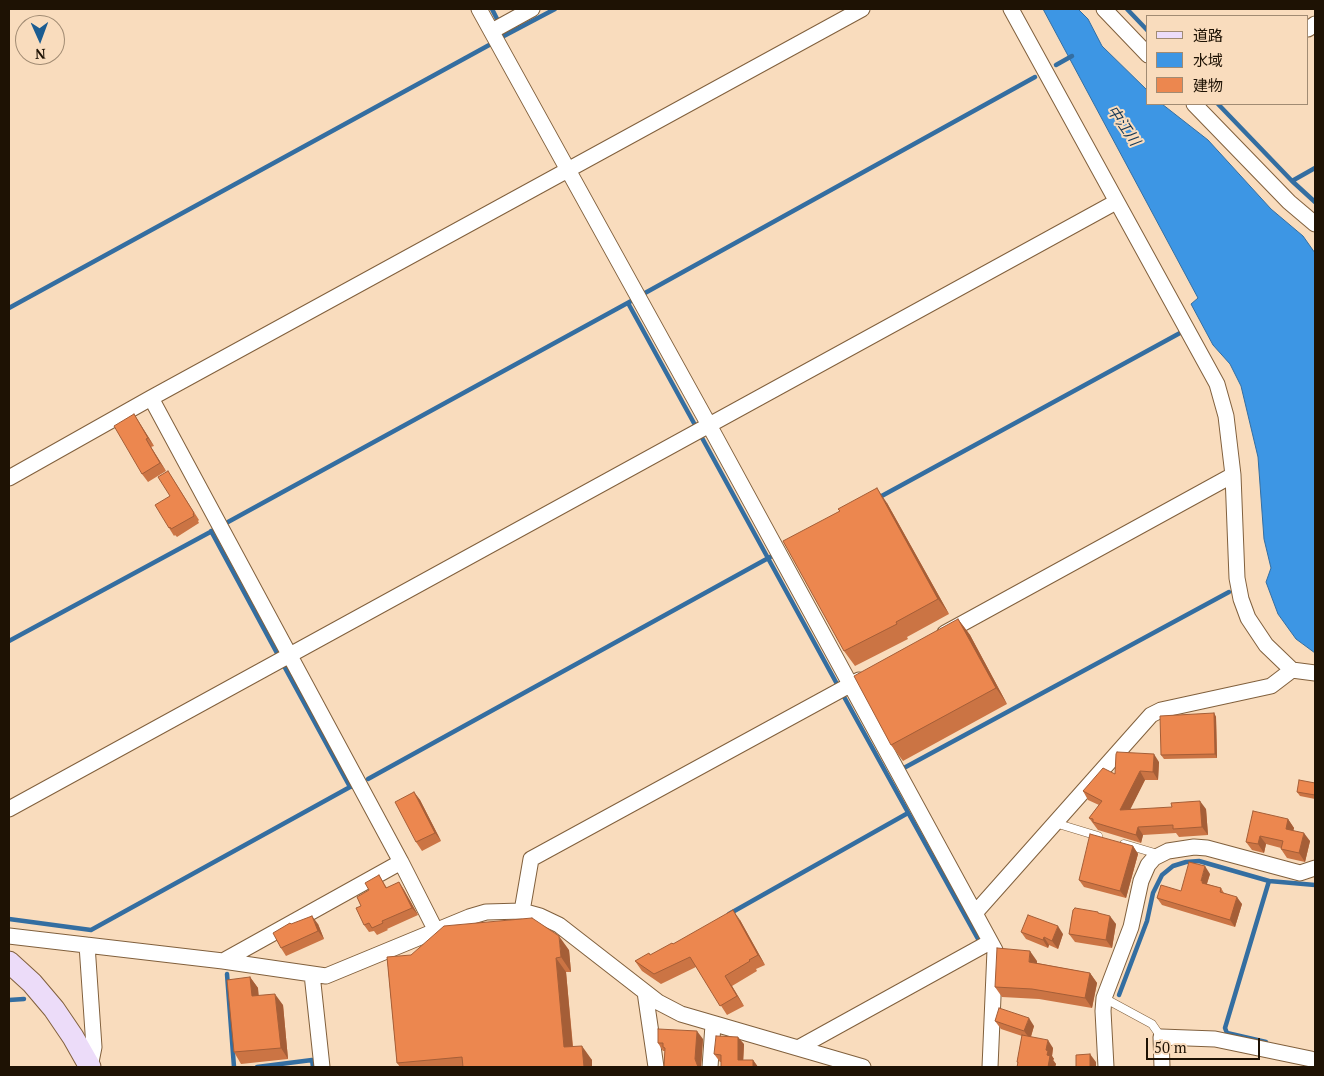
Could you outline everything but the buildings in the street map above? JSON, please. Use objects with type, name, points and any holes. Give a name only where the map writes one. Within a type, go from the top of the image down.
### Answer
[{"type":"main road","points":[[9,962],[32,983],[54,1009],[73,1036],[90,1067]]},
{"type":"street","points":[[479,9],[709,425],[995,950],[990,1067]]},
{"type":"street","points":[[492,31],[532,9]]},
{"type":"street","points":[[9,478],[567,169],[862,9]]},
{"type":"street","points":[[1011,9],[1217,384],[1226,416],[1233,475],[1237,578],[1241,599],[1248,618],[1266,645],[1292,670],[1315,674]]},
{"type":"street","points":[[1104,9],[1146,53]]},
{"type":"street","points":[[1195,105],[1289,202],[1315,224]]},
{"type":"street","points":[[9,809],[1116,202]]},
{"type":"street","points":[[151,398],[401,862],[436,931]]},
{"type":"street","points":[[928,642],[1233,475]]},
{"type":"street","points":[[975,913],[1151,715],[1161,710],[1271,686],[1292,670]]},
{"type":"street","points":[[522,911],[531,859],[867,675]]},
{"type":"street","points":[[1106,1067],[1104,998],[1131,927],[1141,881],[1148,865],[1159,855],[1168,851],[1207,848],[1300,873],[1315,868]]},
{"type":"street","points":[[223,961],[401,862]]},
{"type":"street","points":[[9,936],[223,961],[326,976],[486,912],[502,910],[522,911],[540,916],[559,925],[644,992],[675,1011],[713,1024],[863,1067]]},
{"type":"street","points":[[798,1048],[990,942]]},
{"type":"street","points":[[87,945],[94,1047],[90,1067]]},
{"type":"street","points":[[312,974],[322,1067]]},
{"type":"street","points":[[644,992],[656,1067]]},
{"type":"street","points":[[710,1067],[713,1024]]},
{"type":"street","points":[[1162,1067],[1161,1037],[1215,1039],[1312,1058]]},
{"type":"lane","points":[[1055,823],[1102,837]]},
{"type":"lane","points":[[1112,840],[1159,855]]},
{"type":"lane","points":[[1104,998],[1152,1024],[1161,1037]]},
{"type":"water","name":"中江川","points":[[1043,9],[1078,9],[1088,19],[1102,46],[1146,89],[1146,105],[1163,105],[1208,140],[1271,209],[1303,236],[1315,253],[1315,653],[1296,639],[1278,614],[1266,582],[1271,568],[1264,539],[1258,457],[1241,386],[1230,364],[1213,345],[1191,304],[1198,298]]},
{"type":"waterway","points":[[492,9],[497,19]]},
{"type":"waterway","points":[[502,37],[555,9]]},
{"type":"waterway","points":[[1127,9],[1146,29]]},
{"type":"waterway","points":[[9,308],[491,44]]},
{"type":"waterway","points":[[1056,65],[1072,56]]},
{"type":"waterway","points":[[645,293],[1035,77]]},
{"type":"waterway","points":[[1219,105],[1292,181],[1315,202]]},
{"type":"waterway","points":[[1292,181],[1315,168]]},
{"type":"waterway","points":[[228,522],[633,300]]},
{"type":"waterway","points":[[628,303],[695,425]]},
{"type":"waterway","points":[[878,498],[1180,333]]},
{"type":"waterway","points":[[701,436],[837,684]]},
{"type":"waterway","points":[[9,641],[214,530]]},
{"type":"waterway","points":[[211,531],[278,655]]},
{"type":"waterway","points":[[368,779],[772,556]]},
{"type":"waterway","points":[[902,769],[1229,592]]},
{"type":"waterway","points":[[284,666],[350,787]]},
{"type":"waterway","points":[[843,695],[978,939]]},
{"type":"waterway","points":[[9,919],[91,930],[354,786]]},
{"type":"waterway","points":[[729,914],[908,813]]},
{"type":"waterway","points":[[1119,995],[1147,921],[1153,893],[1162,875],[1173,866],[1199,861],[1269,881],[1315,885]]},
{"type":"waterway","points":[[1266,1042],[1227,1033],[1225,1028],[1269,881]]},
{"type":"waterway","points":[[227,974],[234,1067]]},
{"type":"waterway","points":[[9,1000],[24,999]]},
{"type":"waterway","points":[[257,1067],[312,1060],[313,1067]]}]
